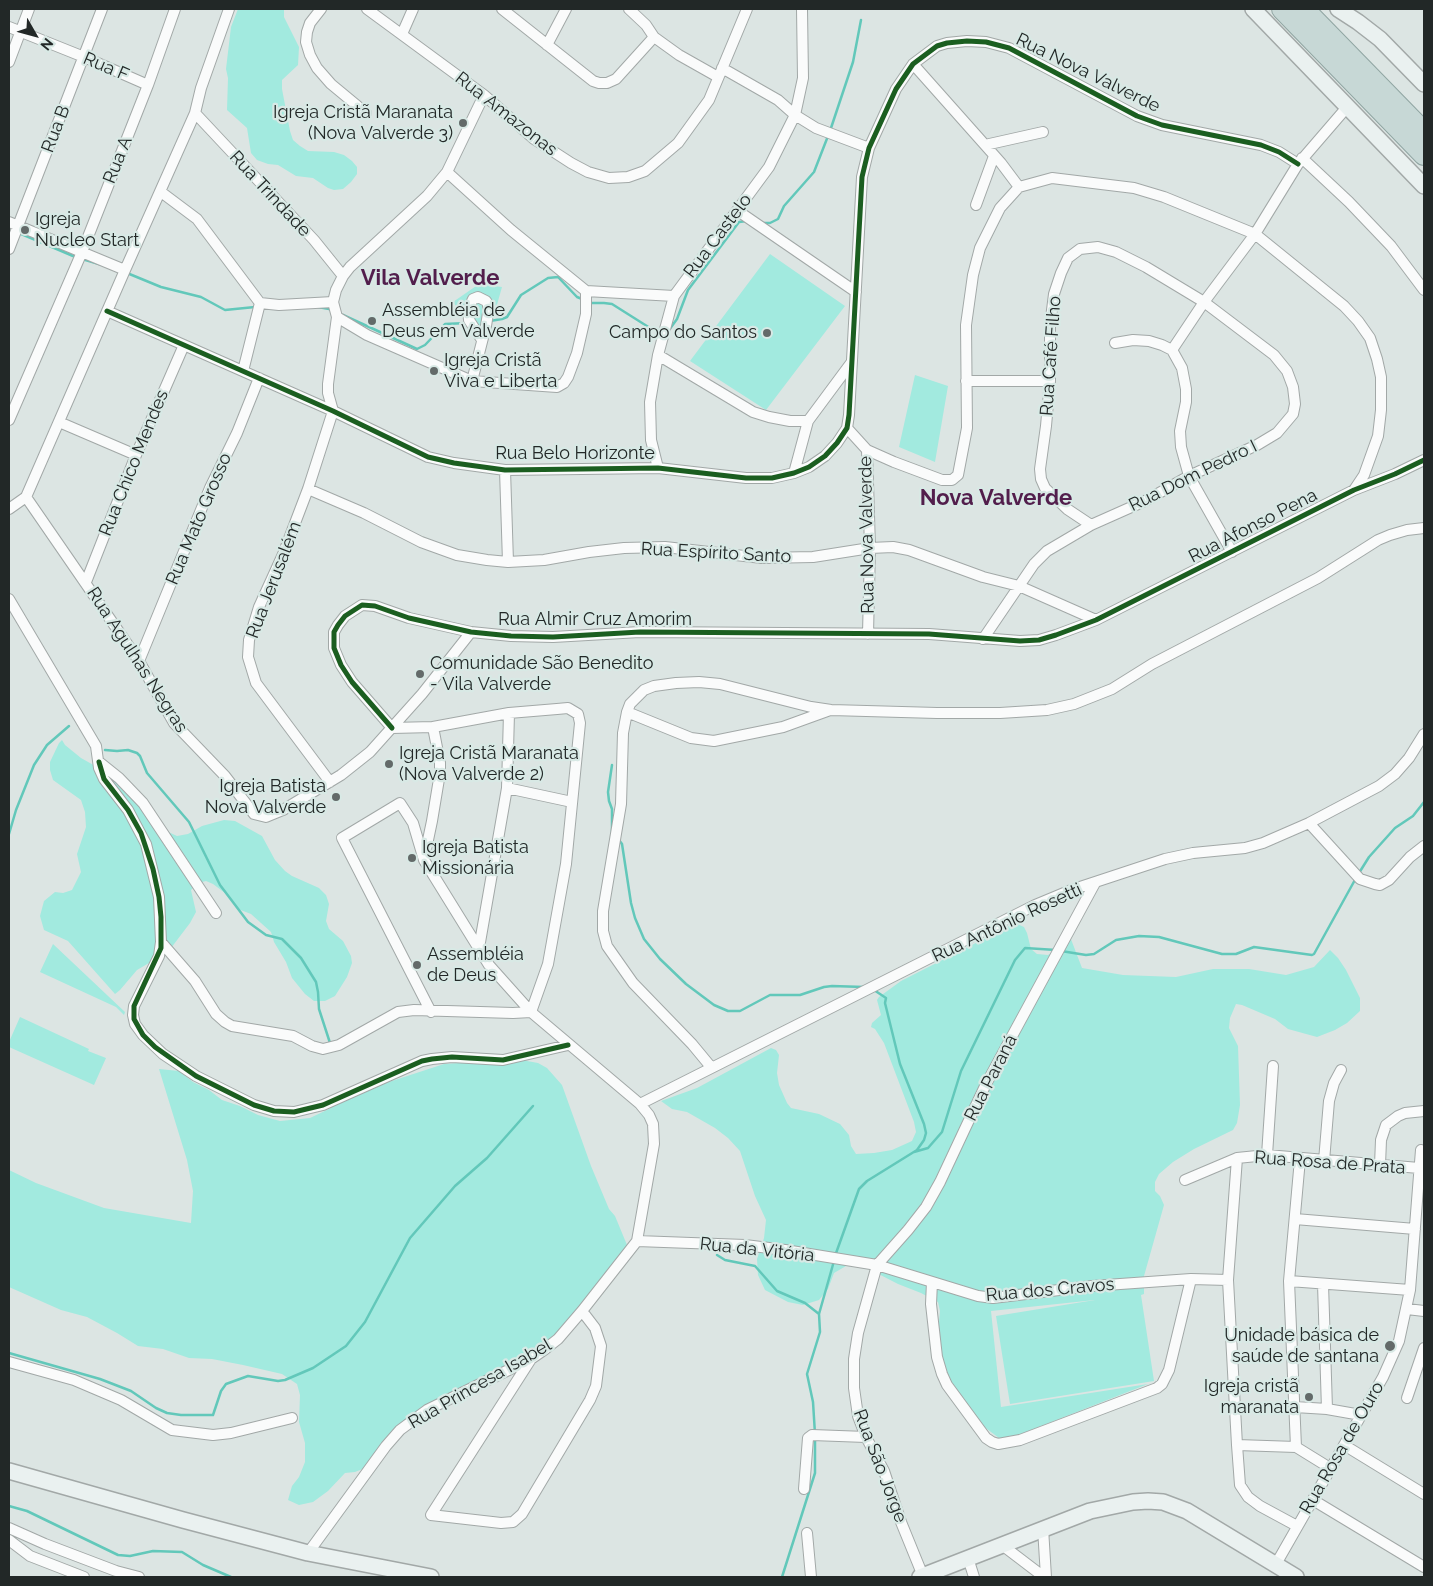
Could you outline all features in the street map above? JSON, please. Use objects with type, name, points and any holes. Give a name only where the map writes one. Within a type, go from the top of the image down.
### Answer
[{"type":"highway","points":[[1282,9],[1424,155]]},
{"type":"highway","points":[[1304,9],[1424,132]]},
{"type":"main road","points":[[1253,9],[1424,186]]},
{"type":"main road","points":[[1338,9],[1380,39],[1424,84]]},
{"type":"main road","points":[[9,1471],[308,1553],[431,1577]]},
{"type":"main road","points":[[922,1576],[1090,1511],[1133,1502],[1163,1502],[1187,1511],[1296,1577]]},
{"type":"street","points":[[9,62],[29,9]]},
{"type":"street","name":"Rua B","points":[[9,249],[14,224],[84,57],[102,9]]},
{"type":"street","name":"Rua A","points":[[9,420],[82,252],[148,85],[174,9]]},
{"type":"street","points":[[9,509],[29,500],[59,422],[195,113],[201,88],[229,9]]},
{"type":"street","points":[[322,9],[310,23],[307,32],[306,42],[310,55],[317,68],[331,84],[366,113]]},
{"type":"street","name":"Rua Amazonas","points":[[368,9],[484,95],[534,139],[571,164],[588,172],[609,178],[628,177],[645,171],[678,143],[709,100],[747,9]]},
{"type":"street","points":[[402,34],[413,9]]},
{"type":"street","points":[[502,9],[593,81],[599,83],[607,83],[616,79],[654,37]]},
{"type":"street","points":[[547,45],[566,9]]},
{"type":"street","points":[[630,9],[646,24],[654,37],[679,55],[778,100],[795,115],[816,128],[869,148]]},
{"type":"street","name":"Rua Castelo","points":[[658,468],[651,440],[650,402],[658,355],[674,296],[769,167],[795,115],[804,78],[802,9]]},
{"type":"street","name":"Rua F","points":[[9,27],[148,85]]},
{"type":"street","name":"Rua Nova Valverde","points":[[868,634],[870,548],[868,450],[847,428],[862,178],[869,148],[896,89],[913,64],[937,46],[947,43],[967,41],[998,45],[1020,53],[1137,116],[1162,124],[1260,145],[1300,161]]},
{"type":"street","points":[[913,64],[985,145],[1019,187]]},
{"type":"street","points":[[161,192],[197,219],[260,303],[280,305],[333,302],[342,276],[427,196],[447,172],[484,95]]},
{"type":"street","points":[[1172,350],[1204,302],[1254,234],[1300,161],[1348,106]]},
{"type":"street","name":"Rua Trindade","points":[[195,113],[298,222],[342,276]]},
{"type":"street","points":[[985,145],[1043,132]]},
{"type":"street","points":[[976,205],[994,156]]},
{"type":"street","points":[[1300,161],[1349,202],[1390,246],[1424,290]]},
{"type":"street","points":[[447,172],[511,230],[586,291],[674,296]]},
{"type":"street","points":[[868,450],[942,480],[955,479],[958,475],[961,468],[967,428],[966,325],[973,274],[980,248],[1000,208],[1019,187],[1052,178],[1134,188],[1173,200],[1254,234],[1344,306],[1370,338],[1381,377],[1381,410],[1378,436],[1364,475],[1354,490]]},
{"type":"street","points":[[738,211],[856,292]]},
{"type":"street","points":[[14,224],[125,270]]},
{"type":"street","name":"Rua Café Filho","points":[[1091,525],[1067,509],[1045,488],[1041,479],[1040,459],[1046,426],[1050,381],[1050,326],[1054,294],[1068,258],[1080,249],[1098,248],[1116,252],[1146,267],[1204,302]]},
{"type":"street","points":[[337,317],[375,339],[472,381],[557,387],[564,383],[568,377],[577,353],[586,314],[586,291]]},
{"type":"street","name":"Rua Jerusalém","points":[[330,782],[256,683],[248,657],[249,640],[259,607],[284,552],[308,489],[333,411],[328,393],[328,384],[337,317],[333,302]]},
{"type":"street","name":"Rua Dom Pedro I","points":[[983,639],[1034,564],[1047,551],[1091,525],[1144,501],[1189,476],[1257,445],[1278,433],[1293,414],[1295,404],[1294,387],[1287,371],[1274,355],[1204,302]]},
{"type":"street","points":[[243,372],[260,303]]},
{"type":"street","name":"Rua Belo Horizonte","points":[[107,311],[333,411],[428,457],[454,463],[505,470],[658,468],[746,478],[772,478],[794,473],[825,456],[847,428]]},
{"type":"street","points":[[472,381],[482,340]]},
{"type":"street","points":[[1115,343],[1133,340],[1149,341],[1172,350],[1185,376],[1186,402],[1180,431],[1181,447],[1189,476],[1232,552]]},
{"type":"street","name":"Rua Chico Mendes","points":[[86,582],[136,455],[184,345]]},
{"type":"street","points":[[658,355],[753,412],[769,417],[808,422]]},
{"type":"street","points":[[794,473],[808,422],[851,363]]},
{"type":"street","name":"Rua Mato Grosso","points":[[139,661],[210,488],[237,433],[259,378]]},
{"type":"street","points":[[966,381],[1050,381]]},
{"type":"street","points":[[59,422],[136,455]]},
{"type":"street","name":"Rua Afonso Pena","points":[[983,639],[1039,640],[1056,636],[1096,620],[1354,490],[1424,460]]},
{"type":"street","points":[[505,470],[508,562]]},
{"type":"street","name":"Rua Espírito Santo","points":[[308,489],[364,513],[421,542],[457,555],[487,560],[508,562],[544,560],[624,548],[665,547],[762,558],[813,557],[870,548],[893,547],[909,550],[983,577],[1018,586],[1096,620]]},
{"type":"street","name":"Rua Agulhas Negras","points":[[29,500],[139,661],[174,723],[225,776],[254,814],[266,817],[275,814],[330,782]]},
{"type":"street","points":[[711,1067],[692,1044],[632,983],[607,946],[603,931],[604,911],[621,804],[623,732],[627,712],[644,690],[676,682],[699,682],[720,684],[811,707],[831,710],[1000,713],[1047,710],[1074,704],[1112,689],[1152,664],[1318,578],[1378,540],[1407,530],[1424,528]]},
{"type":"street","points":[[9,599],[93,740],[104,779],[132,815],[146,844],[159,898],[162,942],[158,956],[134,1006],[133,1015],[135,1024],[155,1047],[196,1076],[249,1103],[264,1109],[284,1112],[314,1108],[422,1061],[452,1057],[503,1060],[568,1045]]},
{"type":"street","name":"Rua Almir Cruz Amorim","points":[[392,728],[352,682],[334,648],[334,632],[345,616],[362,605],[375,606],[418,620],[471,632],[511,636],[552,637],[640,632],[929,634],[983,639]]},
{"type":"street","points":[[330,782],[370,752],[438,674],[471,632]]},
{"type":"street","points":[[392,728],[433,727],[509,713],[568,708],[578,714],[580,724],[566,864],[548,964],[531,1012]]},
{"type":"street","points":[[627,712],[691,738],[714,741],[783,727],[831,710]]},
{"type":"street","points":[[478,948],[499,839],[506,788],[509,713]]},
{"type":"street","points":[[424,860],[440,773],[440,763],[433,727]]},
{"type":"street","name":"Rua Antônio Rosetti","points":[[640,1104],[1035,905],[1071,890],[1165,859],[1193,853],[1245,848],[1263,843],[1309,823],[1379,786],[1395,774],[1409,758],[1424,734]]},
{"type":"street","points":[[98,762],[119,778],[143,803],[216,913]]},
{"type":"street","points":[[506,788],[572,802]]},
{"type":"street","points":[[431,1012],[342,838],[400,803],[413,823],[424,860],[478,948],[494,970],[531,1012],[640,1104],[649,1115],[653,1124],[654,1144],[637,1241]]},
{"type":"street","points":[[1309,823],[1360,879],[1375,884],[1389,880],[1410,857],[1424,846]]},
{"type":"street","name":"Rua Paraná","points":[[877,1265],[908,1230],[930,1199],[985,1086],[1095,883]]},
{"type":"street","points":[[162,942],[202,990],[216,1014],[225,1022],[232,1026],[293,1036],[312,1046],[323,1049],[339,1045],[398,1012],[414,1010],[431,1012],[531,1012]]},
{"type":"street","points":[[1267,1155],[1273,1066]]},
{"type":"street","points":[[1324,1161],[1329,1100],[1334,1083],[1341,1070]]},
{"type":"street","points":[[1380,1166],[1381,1140],[1386,1125],[1398,1116],[1422,1114]]},
{"type":"street","name":"Rua Rosa de Ouro","points":[[1276,1564],[1383,1377],[1399,1341],[1410,1290],[1421,1150]]},
{"type":"street","name":"Rua Rosa de Prata","points":[[1185,1180],[1237,1158],[1267,1155],[1419,1168]]},
{"type":"street","points":[[1237,1158],[1228,1280],[1240,1485],[1248,1497],[1260,1506],[1297,1526]]},
{"type":"street","points":[[1296,1447],[1289,1281],[1300,1159]]},
{"type":"street","points":[[1295,1219],[1415,1229]]},
{"type":"street","name":"Rua da Vitória","points":[[637,1241],[745,1245],[877,1265]]},
{"type":"street","name":"Rua Princesa Isabel","points":[[308,1553],[386,1446],[400,1430],[427,1410],[531,1359],[558,1339],[637,1241]]},
{"type":"street","name":"Rua dos Cravos","points":[[877,1265],[978,1296],[994,1298],[1092,1286],[1191,1279],[1228,1280]]},
{"type":"street","name":"Rua São Jorge","points":[[877,1265],[858,1333],[854,1359],[854,1388],[858,1416],[866,1437],[884,1471],[922,1576]]},
{"type":"street","points":[[932,1282],[931,1304],[937,1362],[947,1385],[986,1438],[998,1444],[1020,1440],[1157,1388],[1162,1384],[1169,1370],[1191,1279]]},
{"type":"street","points":[[1289,1281],[1410,1290]]},
{"type":"street","points":[[1323,1284],[1327,1409]]},
{"type":"street","points":[[1407,1309],[1424,1311]]},
{"type":"street","points":[[531,1359],[431,1515],[501,1523],[513,1522],[522,1514],[590,1400],[596,1386],[601,1346],[595,1328],[582,1311]]},
{"type":"street","points":[[1407,1398],[1424,1348]]},
{"type":"street","points":[[9,1362],[74,1380],[121,1400],[172,1430],[213,1435],[231,1433],[292,1418]]},
{"type":"street","points":[[1295,1407],[1327,1409],[1361,1415]]},
{"type":"street","points":[[804,1489],[808,1438],[812,1435],[866,1437]]},
{"type":"street","points":[[1237,1445],[1296,1447],[1330,1468]]},
{"type":"street","points":[[1344,1445],[1424,1494]]},
{"type":"street","points":[[1313,1500],[1424,1567]]},
{"type":"street","points":[[9,1528],[107,1567],[139,1577]]},
{"type":"street","points":[[1043,1528],[1045,1577]]},
{"type":"street","points":[[807,1533],[811,1577]]},
{"type":"street","points":[[9,1540],[30,1556],[84,1577]]},
{"type":"street","points":[[1002,1545],[1045,1577]]},
{"type":"street","points":[[968,1558],[974,1577]]},
{"type":"green space","points":[[238,9],[284,9],[284,17],[299,47],[298,65],[282,80],[290,131],[293,140],[308,151],[334,152],[344,155],[352,161],[357,167],[357,174],[343,189],[334,190],[313,178],[296,176],[278,165],[257,160],[251,153],[247,128],[227,110],[228,78],[226,69],[231,27]]},
{"type":"green space","name":"Campo do Santos","points":[[770,254],[845,306],[766,410],[690,361]]},
{"type":"green space","points":[[479,284],[502,287],[485,347],[453,302]]},
{"type":"green space","points":[[915,375],[948,386],[935,462],[899,447]]},
{"type":"green space","points":[[62,740],[65,745],[81,758],[113,776],[162,829],[177,836],[188,834],[202,826],[224,820],[235,821],[262,836],[275,860],[285,871],[319,888],[326,895],[329,904],[326,921],[329,929],[343,941],[351,956],[352,963],[347,977],[335,996],[325,1001],[314,1001],[305,994],[292,978],[271,932],[251,914],[238,909],[225,893],[206,881],[198,883],[191,890],[196,912],[168,952],[137,970],[115,994],[68,941],[44,930],[40,916],[44,901],[55,892],[63,893],[72,890],[81,872],[77,854],[86,827],[85,812],[81,800],[53,780],[50,770],[50,762]]},
{"type":"green space","points":[[1015,923],[1024,927],[1031,949],[1037,954],[1048,955],[1058,948],[1069,934],[1082,968],[1123,975],[1176,977],[1213,969],[1249,969],[1286,975],[1314,967],[1330,950],[1346,970],[1360,998],[1360,1011],[1347,1023],[1317,1037],[1288,1029],[1275,1019],[1236,1004],[1230,1018],[1229,1028],[1238,1046],[1240,1105],[1237,1123],[1233,1130],[1194,1149],[1173,1162],[1159,1174],[1155,1182],[1155,1191],[1160,1196],[1164,1205],[1144,1276],[1144,1294],[1141,1295],[1154,1381],[1010,1404],[996,1316],[1095,1300],[991,1311],[1001,1407],[1148,1384],[1008,1439],[999,1438],[983,1426],[949,1381],[941,1364],[938,1334],[940,1311],[938,1302],[865,1267],[846,1266],[834,1273],[828,1289],[819,1300],[803,1305],[788,1302],[765,1290],[758,1275],[757,1259],[764,1238],[766,1220],[755,1196],[740,1151],[715,1128],[687,1112],[672,1109],[661,1101],[697,1088],[771,1048],[776,1050],[779,1055],[777,1073],[779,1085],[791,1108],[819,1114],[840,1124],[849,1135],[851,1146],[856,1154],[892,1150],[912,1141],[916,1132],[914,1122],[884,1043],[875,1029],[871,1027],[872,1023],[881,1015],[877,1000],[901,981]]},
{"type":"green space","points":[[53,944],[125,1012],[124,1015],[116,1007],[40,972]]},
{"type":"green space","points":[[20,1017],[106,1058],[94,1085],[9,1047],[9,1042]]},
{"type":"green space","points":[[516,1059],[538,1063],[547,1068],[562,1085],[591,1166],[627,1245],[623,1258],[570,1320],[542,1346],[422,1409],[404,1421],[365,1468],[345,1473],[328,1491],[313,1502],[299,1505],[288,1500],[292,1486],[299,1477],[305,1462],[305,1443],[299,1422],[300,1395],[297,1384],[282,1374],[212,1359],[189,1358],[163,1349],[138,1346],[87,1317],[61,1310],[9,1287],[9,1170],[36,1183],[104,1208],[191,1223],[193,1191],[187,1160],[159,1069],[179,1071],[222,1100],[258,1115],[280,1121],[310,1118],[355,1093],[444,1064]]},
{"type":"waterway","points":[[830,131],[853,62],[861,20]]},
{"type":"waterway","points":[[762,223],[770,223],[778,219],[784,206],[814,172],[828,136]]},
{"type":"waterway","points":[[669,330],[677,319],[688,290],[739,222],[747,221]]},
{"type":"waterway","points":[[19,233],[73,256]]},
{"type":"waterway","points":[[82,259],[99,264]]},
{"type":"waterway","points":[[127,273],[161,287],[201,297],[225,310],[255,307]]},
{"type":"waterway","points":[[490,321],[507,317],[521,295],[548,278],[558,277],[577,297],[582,299]]},
{"type":"waterway","points":[[589,303],[612,304],[650,328],[661,330]]},
{"type":"waterway","points":[[318,307],[329,309]]},
{"type":"waterway","points":[[343,315],[417,349],[425,345],[445,324],[467,323]]},
{"type":"waterway","points":[[9,834],[16,810],[34,765],[47,745],[69,726]]},
{"type":"waterway","points":[[105,750],[128,750],[140,756],[147,773],[189,822],[220,885],[248,922],[266,935],[282,939],[301,958],[316,982],[319,1009],[330,1043]]},
{"type":"waterway","points":[[612,765],[608,792],[612,809],[612,833]]},
{"type":"waterway","points":[[1359,873],[1369,857],[1395,828],[1413,816],[1424,802]]},
{"type":"waterway","points":[[619,840],[622,844],[631,903],[644,939],[660,959],[686,984],[714,1005],[728,1011],[740,1011],[770,995],[800,995],[832,986],[864,987]]},
{"type":"waterway","points":[[1061,951],[1086,955],[1094,954],[1116,940],[1139,936],[1159,937],[1222,954],[1236,954],[1254,947],[1312,955],[1356,878]]},
{"type":"waterway","points":[[914,1152],[928,1148],[942,1132],[961,1071],[1015,960],[1025,948],[1056,950]]},
{"type":"waterway","points":[[835,1256],[859,1189],[867,1181],[917,1150],[924,1140],[926,1133],[900,1064],[885,1003],[886,998],[874,990]]},
{"type":"waterway","points":[[9,1353],[100,1379],[131,1391],[167,1413],[181,1415],[213,1415],[221,1391],[226,1384],[248,1376],[278,1381],[313,1368],[346,1346],[365,1322],[410,1238],[455,1186],[487,1158],[533,1106]]},
{"type":"waterway","points":[[717,1255],[725,1260],[755,1266],[777,1291],[805,1303],[819,1314]]},
{"type":"waterway","points":[[815,1434],[813,1402],[807,1374],[820,1332],[819,1314],[834,1261]]},
{"type":"waterway","points":[[782,1577],[815,1473],[815,1439]]},
{"type":"waterway","points":[[9,1506],[27,1511],[118,1555],[130,1556],[153,1551],[182,1552],[203,1565],[231,1577]]},
{"type":"cycle path","points":[[107,311],[333,411],[428,457],[454,463],[505,470],[658,468],[746,478],[772,478],[809,467],[825,456],[847,428],[862,177],[869,148],[896,89],[913,64],[937,46],[967,41],[986,42],[1009,48],[1137,116],[1162,125],[1261,145],[1279,152],[1298,164]]},
{"type":"cycle path","points":[[392,728],[352,682],[341,665],[334,648],[334,632],[338,625],[345,616],[362,605],[375,606],[409,618],[471,632],[511,636],[553,637],[640,632],[929,634],[1020,641],[1039,640],[1096,620],[1354,490],[1424,460]]},
{"type":"cycle path","points":[[99,762],[104,779],[128,810],[141,833],[153,869],[159,897],[161,948],[134,1006],[134,1019],[143,1035],[155,1047],[196,1076],[254,1105],[274,1111],[294,1112],[323,1105],[422,1061],[452,1057],[503,1060],[568,1045]]},
{"type":"place","name":"Igreja Cristã Maranata (Nova Valverde 3)","points":[[463,123]]},
{"type":"place","name":"Igreja Nucleo Start","points":[[25,230]]},
{"type":"place","name":"Assembléia de Deus em Valverde","points":[[372,321]]},
{"type":"place","name":"Campo do Santos","points":[[767,333]]},
{"type":"place","name":"Igreja Cristã Viva e Liberta","points":[[434,371]]},
{"type":"place","name":"Comunidade São Benedito - Vila Valverde","points":[[420,674]]},
{"type":"place","name":"Igreja Cristã Maranata (Nova Valverde 2)","points":[[389,764]]},
{"type":"place","name":"Igreja Batista Nova Valverde","points":[[336,797]]},
{"type":"place","name":"Igreja Batista Missionária","points":[[412,858]]},
{"type":"place","name":"Assembléia de Deus","points":[[417,965]]},
{"type":"place","name":"Unidade básica de saúde de santana","points":[[1390,1346]]},
{"type":"place","name":"Igreja cristã maranata","points":[[1309,1397]]},
{"type":"district","name":"Vila Valverde","points":[[430,278]]},
{"type":"district","name":"Nova Valverde","points":[[996,498]]}]
